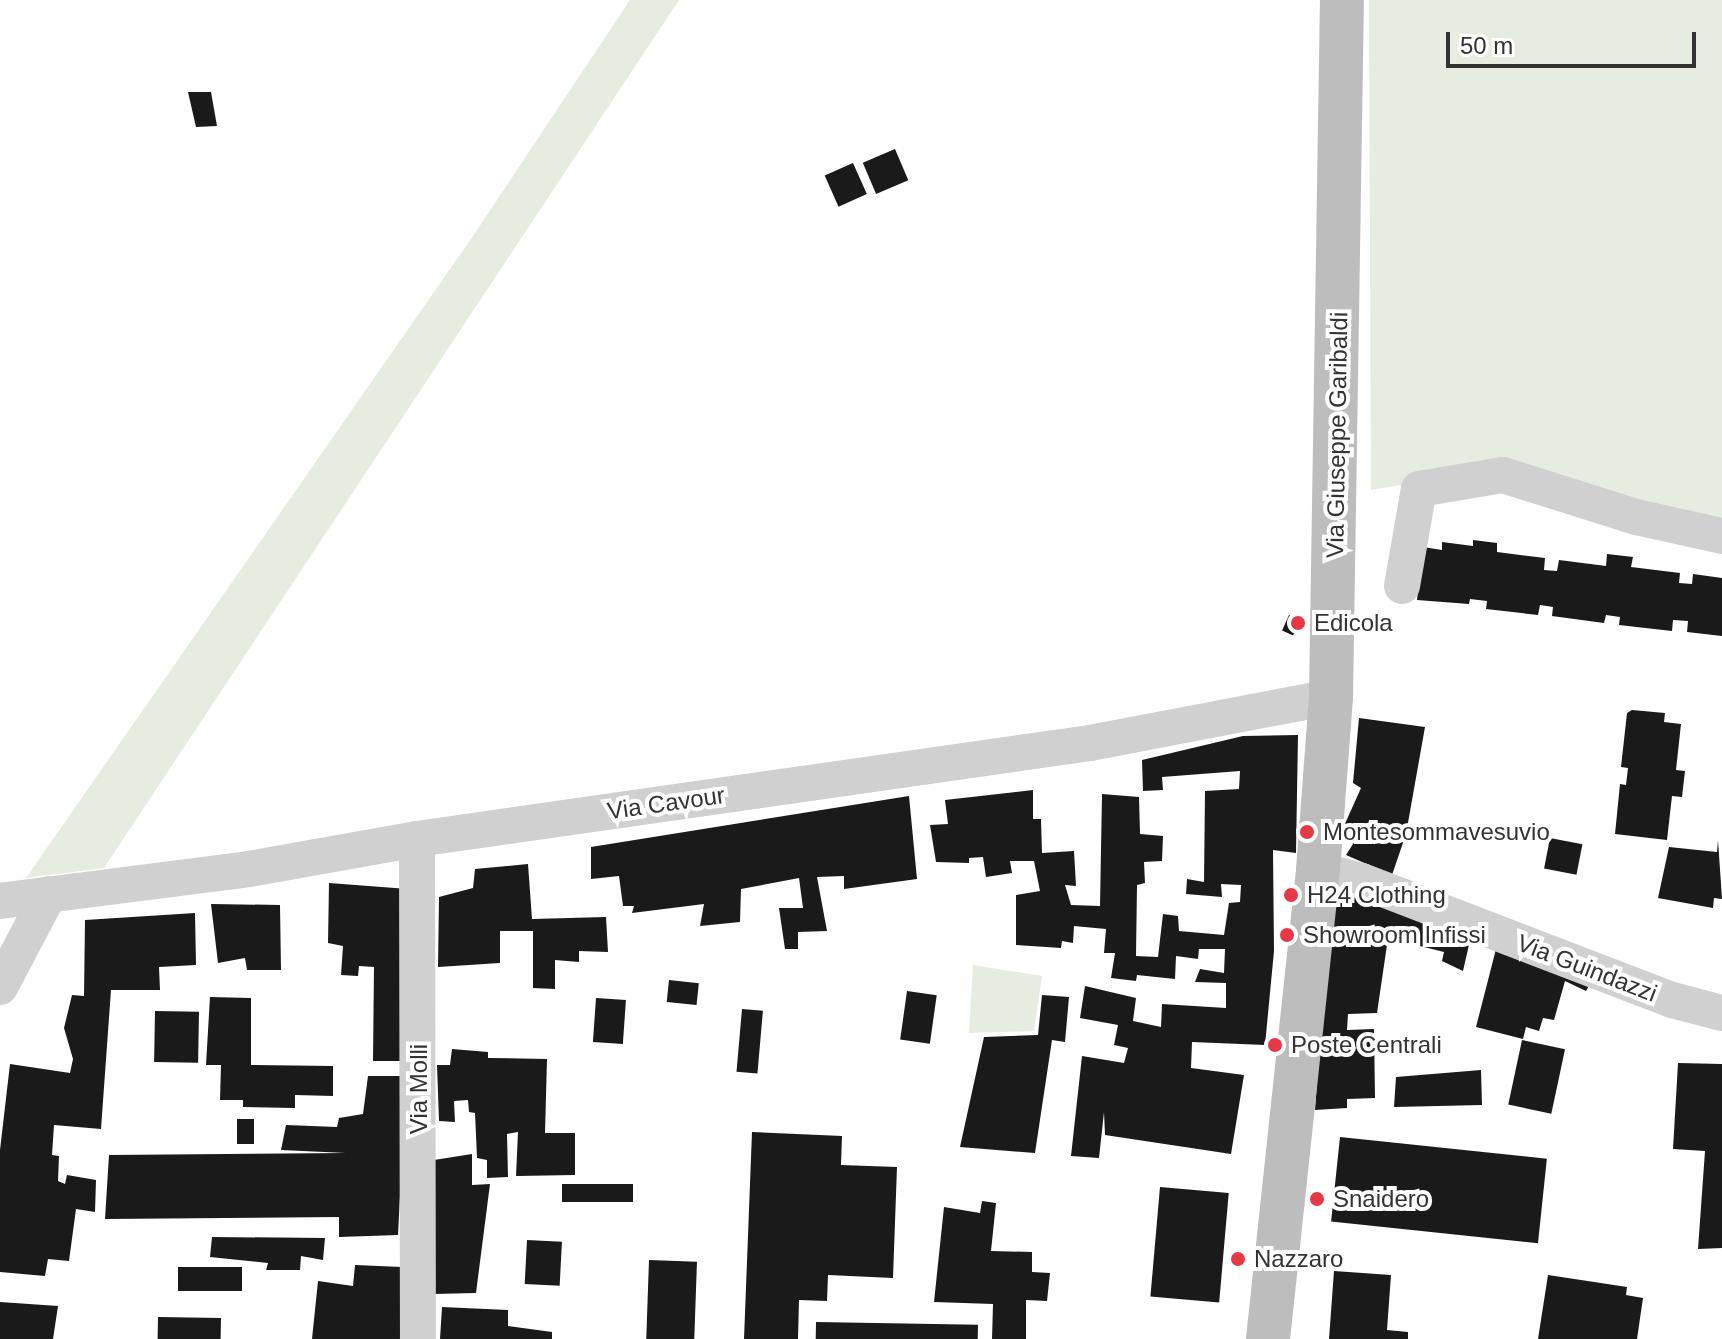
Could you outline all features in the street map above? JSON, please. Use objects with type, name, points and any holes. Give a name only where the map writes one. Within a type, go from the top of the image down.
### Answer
[{"type":"main road","name":"Via Giuseppe Garibaldi","points":[[1268,1339],[1318,870],[1331,697],[1342,0]]},
{"type":"street","points":[[1402,586],[1419,489],[1503,475],[1636,517],[1722,536]]},
{"type":"street","name":"Via Cavour","points":[[0,901],[249,869],[417,839],[1090,743],[1331,697]]},
{"type":"street","name":"Via Molli","points":[[417,839],[418,1339]]},
{"type":"street","name":"Via Guindazzi","points":[[1318,870],[1362,881],[1672,1000],[1722,1013]]},
{"type":"street","points":[[0,987],[49,894]]},
{"type":"shaded area","points":[[630,0],[679,0],[104,868],[26,878],[473,236]]},
{"type":"shaded area","points":[[1369,0],[1722,0],[1722,524],[1512,467],[1371,490]]},
{"type":"shaded area","points":[[973,965],[1042,976],[1034,1031],[969,1033]]},
{"type":"building","points":[[188,92],[211,92],[217,126],[196,127]]},
{"type":"building","points":[[895,149],[908,180],[876,194],[863,163]]},
{"type":"building","points":[[853,163],[867,194],[839,207],[825,176]]},
{"type":"building","points":[[1473,540],[1497,543],[1497,552],[1545,558],[1544,570],[1557,571],[1559,560],[1606,566],[1607,554],[1633,557],[1631,567],[1680,573],[1679,583],[1692,584],[1693,574],[1722,578],[1722,636],[1687,632],[1688,621],[1673,620],[1672,631],[1619,625],[1620,617],[1606,615],[1604,623],[1552,616],[1553,607],[1540,605],[1538,615],[1486,609],[1487,601],[1470,599],[1469,604],[1417,600],[1423,547],[1442,550],[1442,542],[1473,546]]},
{"type":"building","points":[[1289,615],[1300,620],[1293,635],[1282,631]]},
{"type":"building","points":[[1632,710],[1665,713],[1664,722],[1681,724],[1676,770],[1685,771],[1682,797],[1672,796],[1667,840],[1615,834],[1620,784],[1626,785],[1628,768],[1621,767],[1627,713]]},
{"type":"building","points":[[1359,718],[1425,727],[1406,834],[1392,875],[1346,855],[1353,844],[1339,837],[1361,788],[1353,783]]},
{"type":"building","points":[[1298,735],[1296,853],[1273,850],[1274,951],[1265,1045],[1192,1042],[1191,1068],[1244,1075],[1231,1154],[1105,1135],[1104,1112],[1099,1158],[1071,1156],[1082,1056],[1124,1063],[1128,1048],[1114,1045],[1118,1025],[1080,1018],[1085,986],[1136,998],[1133,1021],[1161,1027],[1162,1004],[1226,1008],[1226,983],[1195,982],[1200,969],[1224,973],[1225,949],[1199,949],[1198,959],[1176,956],[1175,979],[1137,975],[1136,981],[1111,978],[1115,953],[1104,953],[1106,929],[1074,926],[1073,943],[1062,941],[1061,948],[1016,945],[1016,895],[1040,891],[1034,861],[1010,861],[1012,873],[986,877],[983,857],[969,858],[969,863],[936,862],[930,825],[948,824],[945,800],[1033,790],[1033,819],[1041,819],[1042,853],[1074,851],[1076,886],[1065,885],[1071,905],[1100,906],[1102,794],[1139,797],[1140,834],[1163,836],[1162,861],[1144,862],[1145,883],[1137,885],[1136,956],[1158,957],[1163,914],[1178,916],[1179,931],[1224,935],[1229,903],[1240,902],[1241,885],[1221,884],[1222,897],[1186,894],[1187,879],[1204,882],[1205,791],[1239,789],[1240,771],[1162,777],[1163,790],[1143,791],[1142,760],[1243,736]]},
{"type":"building","points":[[909,796],[917,879],[844,889],[844,876],[817,877],[827,931],[798,932],[798,949],[785,949],[779,908],[803,908],[799,878],[741,889],[740,922],[700,926],[704,904],[632,913],[634,906],[623,906],[619,876],[591,879],[591,847]]},
{"type":"building","points":[[1550,838],[1582,844],[1576,875],[1544,868]]},
{"type":"building","points":[[1718,840],[1722,899],[1714,898],[1713,908],[1658,898],[1669,847],[1717,852]]},
{"type":"building","points":[[528,864],[532,919],[606,917],[608,952],[579,951],[579,962],[555,960],[555,989],[533,988],[533,931],[500,931],[500,963],[438,967],[439,897],[473,888],[475,869]]},
{"type":"building","points":[[329,883],[408,889],[402,1061],[373,1061],[374,967],[359,966],[358,976],[341,975],[343,946],[328,943]]},
{"type":"building","points":[[1331,889],[1471,936],[1463,971],[1442,961],[1444,952],[1388,938],[1377,1013],[1348,1014],[1347,1030],[1374,1029],[1375,1098],[1347,1099],[1347,1108],[1315,1110]]},
{"type":"building","points":[[211,904],[280,905],[281,970],[247,970],[245,958],[218,963]]},
{"type":"building","points":[[195,913],[196,965],[159,967],[160,990],[111,990],[101,1129],[54,1125],[52,1155],[59,1156],[58,1181],[65,1184],[67,1175],[96,1180],[95,1212],[76,1209],[69,1261],[48,1259],[45,1276],[0,1272],[0,1150],[10,1064],[70,1073],[73,1059],[64,1028],[72,995],[84,996],[85,920]]},
{"type":"building","points":[[1496,949],[1591,982],[1586,991],[1565,981],[1554,1020],[1543,1018],[1539,1031],[1526,1027],[1523,1039],[1476,1027]]},
{"type":"building","points":[[669,980],[699,983],[697,1005],[667,1002]]},
{"type":"building","points":[[907,991],[937,995],[930,1044],[900,1040]]},
{"type":"building","points":[[1042,995],[1069,997],[1065,1042],[1052,1040],[1035,1153],[960,1147],[984,1037],[1038,1035]]},
{"type":"building","points":[[210,997],[251,998],[251,1065],[333,1066],[333,1096],[295,1095],[295,1108],[243,1107],[243,1100],[220,1100],[221,1065],[206,1065]]},
{"type":"building","points":[[596,998],[626,1000],[623,1044],[593,1042]]},
{"type":"building","points":[[742,1009],[763,1011],[757,1074],[737,1072]]},
{"type":"building","points":[[155,1011],[199,1012],[198,1063],[154,1062]]},
{"type":"building","points":[[1522,1040],[1565,1049],[1551,1114],[1508,1105]]},
{"type":"building","points":[[452,1049],[488,1052],[488,1058],[547,1059],[545,1133],[575,1133],[575,1175],[516,1176],[518,1132],[507,1134],[508,1177],[487,1178],[487,1160],[477,1158],[475,1113],[469,1112],[468,1100],[454,1101],[455,1122],[439,1121],[437,1065],[450,1065]]},
{"type":"building","points":[[1678,1063],[1722,1064],[1722,1248],[1698,1249],[1705,1151],[1673,1149]]},
{"type":"building","points":[[1481,1070],[1482,1105],[1394,1107],[1396,1077]]},
{"type":"building","points":[[368,1076],[406,1076],[398,1235],[339,1237],[339,1217],[105,1219],[109,1155],[346,1153],[281,1150],[286,1125],[337,1127],[339,1118],[363,1114]]},
{"type":"building","points":[[237,1119],[254,1119],[254,1144],[237,1144]]},
{"type":"building","points":[[752,1132],[842,1136],[841,1165],[897,1167],[893,1278],[828,1275],[827,1301],[799,1300],[798,1339],[744,1339]]},
{"type":"building","points":[[1340,1137],[1547,1159],[1538,1243],[1331,1222]]},
{"type":"building","points":[[472,1154],[472,1185],[490,1184],[476,1293],[433,1294],[434,1160]]},
{"type":"building","points":[[562,1184],[633,1184],[633,1202],[562,1202]]},
{"type":"building","points":[[1160,1187],[1229,1193],[1219,1303],[1150,1297]]},
{"type":"building","points":[[982,1201],[996,1203],[991,1251],[1032,1252],[1032,1272],[1050,1273],[1047,1301],[1026,1300],[1026,1339],[992,1339],[993,1304],[934,1302],[944,1207],[980,1213]]},
{"type":"building","points":[[212,1237],[325,1238],[323,1260],[301,1256],[300,1270],[266,1270],[268,1263],[210,1257]]},
{"type":"building","points":[[527,1240],[562,1242],[560,1286],[525,1284]]},
{"type":"building","points":[[649,1260],[697,1262],[694,1339],[646,1339]]},
{"type":"building","points":[[355,1265],[402,1267],[409,1339],[312,1339],[318,1281],[353,1286]]},
{"type":"building","points":[[178,1267],[242,1267],[242,1291],[178,1291]]},
{"type":"building","points":[[1334,1271],[1391,1275],[1387,1330],[1408,1332],[1408,1339],[1329,1339]]},
{"type":"building","points":[[1548,1275],[1627,1287],[1626,1295],[1643,1298],[1637,1339],[1538,1339]]},
{"type":"building","points":[[0,1302],[58,1306],[53,1339],[0,1339]]},
{"type":"building","points":[[442,1307],[508,1310],[508,1326],[552,1332],[552,1339],[440,1339]]},
{"type":"building","points":[[158,1317],[221,1318],[221,1339],[158,1339]]},
{"type":"building","points":[[816,1322],[978,1325],[978,1339],[816,1339]]},
{"type":"place","name":"Edicola","points":[[1298,623]]},
{"type":"place","name":"Montesommavesuvio","points":[[1307,832]]},
{"type":"place","name":"H24 Clothing","points":[[1291,895]]},
{"type":"place","name":"Showroom Infissi","points":[[1287,935]]},
{"type":"place","name":"Poste Centrali","points":[[1275,1045]]},
{"type":"place","name":"Snaidero","points":[[1317,1199]]},
{"type":"place","name":"Nazzaro","points":[[1238,1259]]}]
